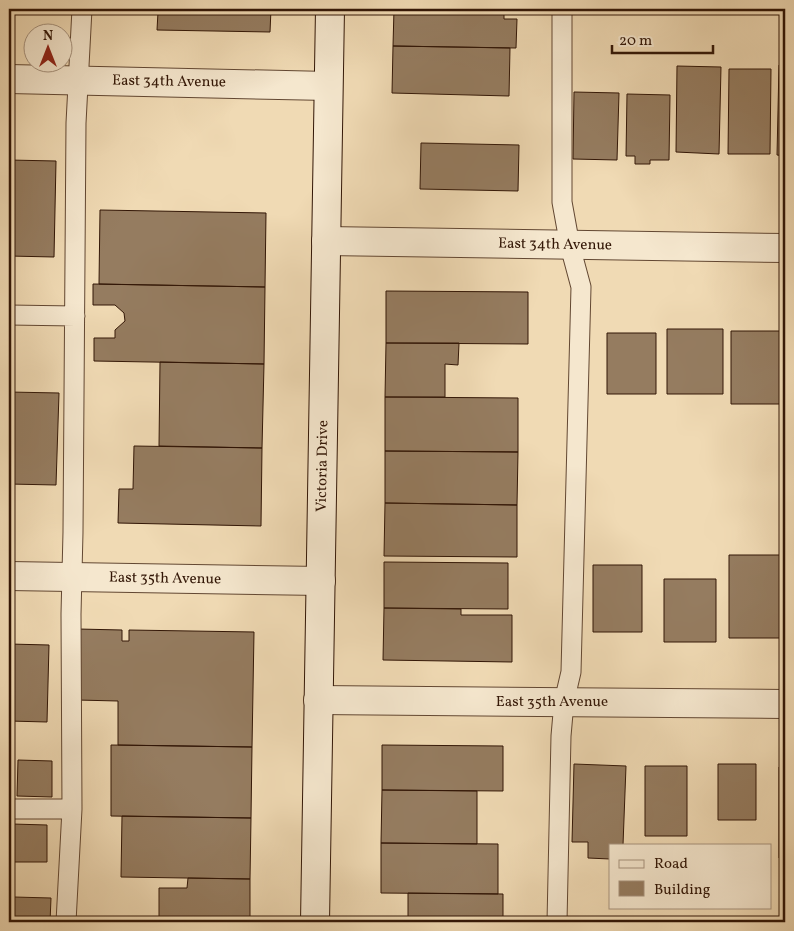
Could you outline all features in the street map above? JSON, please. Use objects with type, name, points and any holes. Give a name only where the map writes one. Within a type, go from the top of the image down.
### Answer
[{"type":"street","name":"Victoria Drive","points":[[315,922],[330,9]]},
{"type":"street","name":"East 34th Avenue","points":[[9,79],[328,86]]},
{"type":"street","name":"East 34th Avenue","points":[[326,241],[785,248]]},
{"type":"street","name":"East 35th Avenue","points":[[9,576],[321,580]]},
{"type":"street","name":"East 35th Avenue","points":[[318,700],[785,704]]},
{"type":"lane","points":[[66,922],[72,810],[76,123],[82,9]]},
{"type":"lane","points":[[557,922],[561,736],[564,702],[571,672],[581,288],[570,246],[562,202],[562,9]]},
{"type":"lane","points":[[9,315],[75,316]]},
{"type":"lane","points":[[9,808],[72,810]]},
{"type":"building","points":[[142,9],[271,9],[270,32],[157,30],[158,12],[142,12]]},
{"type":"building","points":[[394,9],[504,9],[504,19],[517,19],[516,48],[393,46]]},
{"type":"building","points":[[393,46],[510,48],[509,96],[392,93]]},
{"type":"building","points":[[779,65],[785,65],[785,156],[777,155]]},
{"type":"building","points":[[677,66],[721,67],[719,154],[676,152]]},
{"type":"building","points":[[729,69],[771,69],[770,154],[728,154]]},
{"type":"building","points":[[574,92],[619,93],[617,160],[573,159]]},
{"type":"building","points":[[627,94],[670,95],[669,160],[650,160],[650,164],[635,164],[635,156],[626,156]]},
{"type":"building","points":[[421,143],[519,145],[518,191],[420,189]]},
{"type":"building","points":[[9,160],[56,161],[54,257],[9,256]]},
{"type":"building","points":[[100,210],[266,213],[265,287],[99,284]]},
{"type":"building","points":[[93,284],[265,287],[264,364],[94,361],[94,338],[115,338],[115,330],[125,321],[124,313],[115,305],[93,305]]},
{"type":"building","points":[[386,291],[528,292],[528,344],[386,343]]},
{"type":"building","points":[[667,329],[723,329],[723,394],[667,394]]},
{"type":"building","points":[[731,331],[785,331],[785,404],[731,404]]},
{"type":"building","points":[[607,333],[656,333],[656,394],[607,394]]},
{"type":"building","points":[[386,343],[459,343],[458,365],[445,364],[445,397],[385,397]]},
{"type":"building","points":[[160,362],[264,364],[262,448],[159,446]]},
{"type":"building","points":[[9,392],[59,393],[56,485],[9,484]]},
{"type":"building","points":[[385,397],[518,398],[518,452],[385,451]]},
{"type":"building","points":[[134,446],[262,448],[261,526],[118,523],[119,489],[133,489]]},
{"type":"building","points":[[385,451],[518,452],[517,505],[385,503]]},
{"type":"building","points":[[385,503],[517,505],[517,557],[384,556]]},
{"type":"building","points":[[729,555],[785,555],[785,638],[729,638]]},
{"type":"building","points":[[384,562],[508,563],[508,609],[384,608]]},
{"type":"building","points":[[593,565],[642,565],[642,632],[593,632]]},
{"type":"building","points":[[664,579],[716,579],[716,642],[664,642]]},
{"type":"building","points":[[384,608],[461,609],[461,615],[512,615],[512,662],[383,660]]},
{"type":"building","points":[[78,629],[122,630],[122,641],[129,641],[129,630],[254,632],[252,747],[118,745],[118,701],[77,700]]},
{"type":"building","points":[[9,644],[49,645],[47,722],[9,721]]},
{"type":"building","points":[[111,745],[252,747],[251,818],[111,816]]},
{"type":"building","points":[[382,745],[503,746],[503,791],[382,790]]},
{"type":"building","points":[[18,760],[52,761],[52,797],[17,796]]},
{"type":"building","points":[[574,764],[626,766],[623,844],[609,844],[609,859],[588,858],[588,842],[572,842]]},
{"type":"building","points":[[718,764],[756,764],[756,820],[718,820]]},
{"type":"building","points":[[645,766],[687,766],[687,836],[645,836]]},
{"type":"building","points":[[779,767],[785,767],[785,858],[779,858]]},
{"type":"building","points":[[382,790],[477,791],[477,844],[381,843]]},
{"type":"building","points":[[122,816],[251,818],[250,879],[121,877]]},
{"type":"building","points":[[12,824],[47,825],[47,862],[11,862]]},
{"type":"building","points":[[381,843],[498,844],[498,894],[381,893]]},
{"type":"building","points":[[188,878],[250,879],[250,922],[159,922],[159,888],[187,888]]},
{"type":"building","points":[[408,893],[503,894],[503,922],[408,922]]},
{"type":"building","points":[[14,897],[51,898],[50,922],[14,922]]}]
